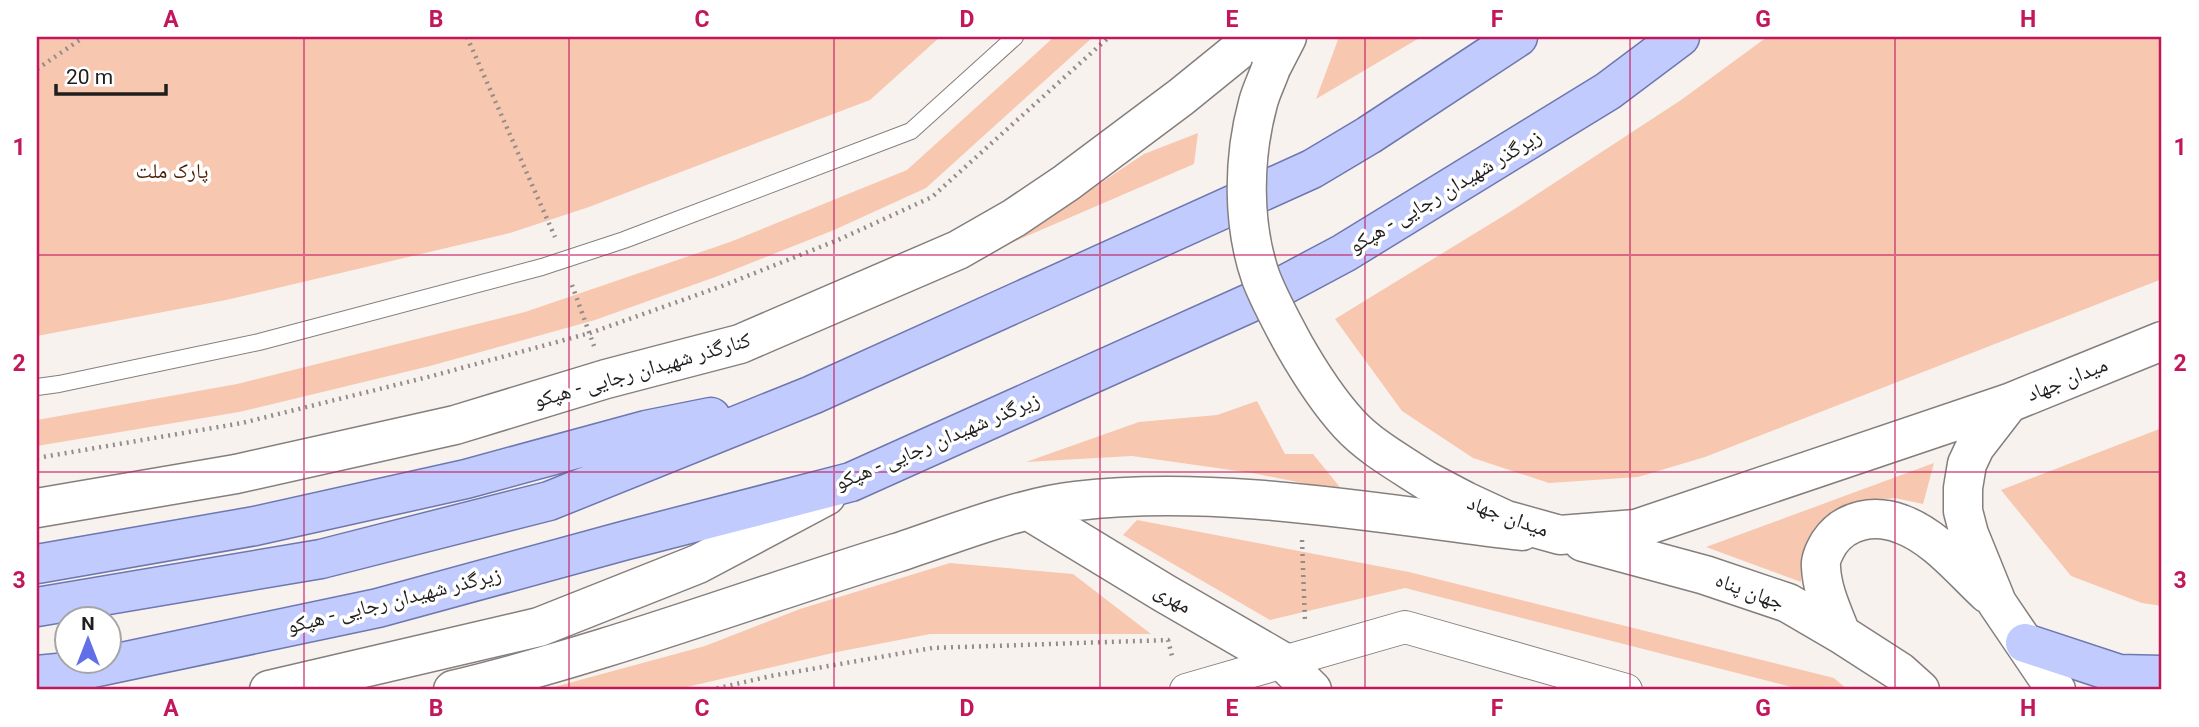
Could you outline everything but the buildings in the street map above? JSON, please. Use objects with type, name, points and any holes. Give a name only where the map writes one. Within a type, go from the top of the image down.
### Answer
[{"type":"main road","points":[[37,607],[321,559],[549,501],[812,395],[1312,169],[1369,135],[1518,37]]},
{"type":"main road","name":"زیرگذر شهیدان رجایی - هپکو","points":[[37,676],[79,671],[377,608],[851,482],[1263,296],[1344,253],[1597,98],[1680,37]]},
{"type":"main road","name":"کنارگذر شهیدان رجایی - هپکو","points":[[37,508],[236,474],[442,428],[606,379],[740,344],[958,250],[1014,218],[1066,183],[1181,97],[1271,47]]},
{"type":"main road","name":"میدان جهاد","points":[[1271,47],[1249,148],[1246,186],[1251,239],[1261,277],[1279,318],[1312,377],[1350,426],[1427,481],[1506,520],[1560,535],[1636,529],[2009,402],[2162,341]]},
{"type":"main road","points":[[37,564],[255,526],[466,479],[646,430],[812,395]]},
{"type":"main road","points":[[1997,603],[1969,534],[1963,488],[1967,464],[1975,447],[2009,402]]},
{"type":"main road","points":[[269,690],[539,627],[698,565],[851,482]]},
{"type":"main road","points":[[453,690],[700,619],[856,565],[1029,510],[1074,501],[1124,496],[1216,498],[1301,505],[1560,535]]},
{"type":"main road","name":"مهری","points":[[1029,510],[1164,593],[1301,670]]},
{"type":"main road","points":[[1841,634],[1826,597],[1820,565],[1825,550],[1832,538],[1844,527],[1861,520],[1882,518],[1902,524],[1926,537],[1997,603],[2056,690]]},
{"type":"main road","name":"جهان پناه","points":[[1560,535],[1704,575],[1788,603],[1841,634],[1900,673],[1920,690]]},
{"type":"main road","points":[[2025,643],[2119,674],[2162,675]]},
{"type":"street","points":[[1186,690],[1301,670],[1405,627],[1626,690]]},
{"type":"lane","points":[[37,387],[260,342],[563,260],[624,240],[911,131],[1015,37]]},
{"type":"path","points":[[37,69],[84,37]]},
{"type":"path","points":[[467,37],[550,220],[606,379]]},
{"type":"path","points":[[37,457],[242,423],[432,376],[590,333],[722,286],[838,240],[932,197],[1109,37]]},
{"type":"path","points":[[1301,505],[1301,670]]},
{"type":"path","points":[[710,690],[771,676],[932,648],[1168,640]]},
{"type":"green space","name":"پارک ملت","points":[[37,37],[940,37],[870,100],[589,207],[510,233],[226,300],[37,336]]},
{"type":"green space","points":[[1054,37],[1093,37],[926,188],[834,230],[718,276],[595,320],[430,366],[239,412],[37,446],[37,420],[237,384],[525,312],[730,242],[907,170]]},
{"type":"green space","points":[[1339,37],[1421,37],[1316,99]]},
{"type":"green space","points":[[1767,37],[2162,37],[2162,279],[1705,457],[1638,477],[1549,483],[1473,458],[1402,411],[1335,319],[1513,210],[1681,100]]},
{"type":"green space","points":[[1198,133],[1194,164],[1011,243],[1144,154]]},
{"type":"green space","points":[[1257,401],[1285,454],[1313,454],[1343,491],[1252,473],[1132,456],[1026,462],[1139,422],[1217,415]]},
{"type":"green space","points":[[2162,428],[2162,606],[2142,603],[2071,576],[2001,490]]},
{"type":"green space","points":[[1934,463],[1923,504],[1895,498],[1869,501],[1815,533],[1802,557],[1801,582],[1706,547]]},
{"type":"green space","points":[[1137,520],[1409,572],[1834,678],[1848,690],[1803,690],[1405,588],[1270,620],[1123,535]]},
{"type":"green space","points":[[950,563],[1073,574],[1151,634],[930,634],[837,652],[674,690],[543,690],[705,646],[800,609]]}]
